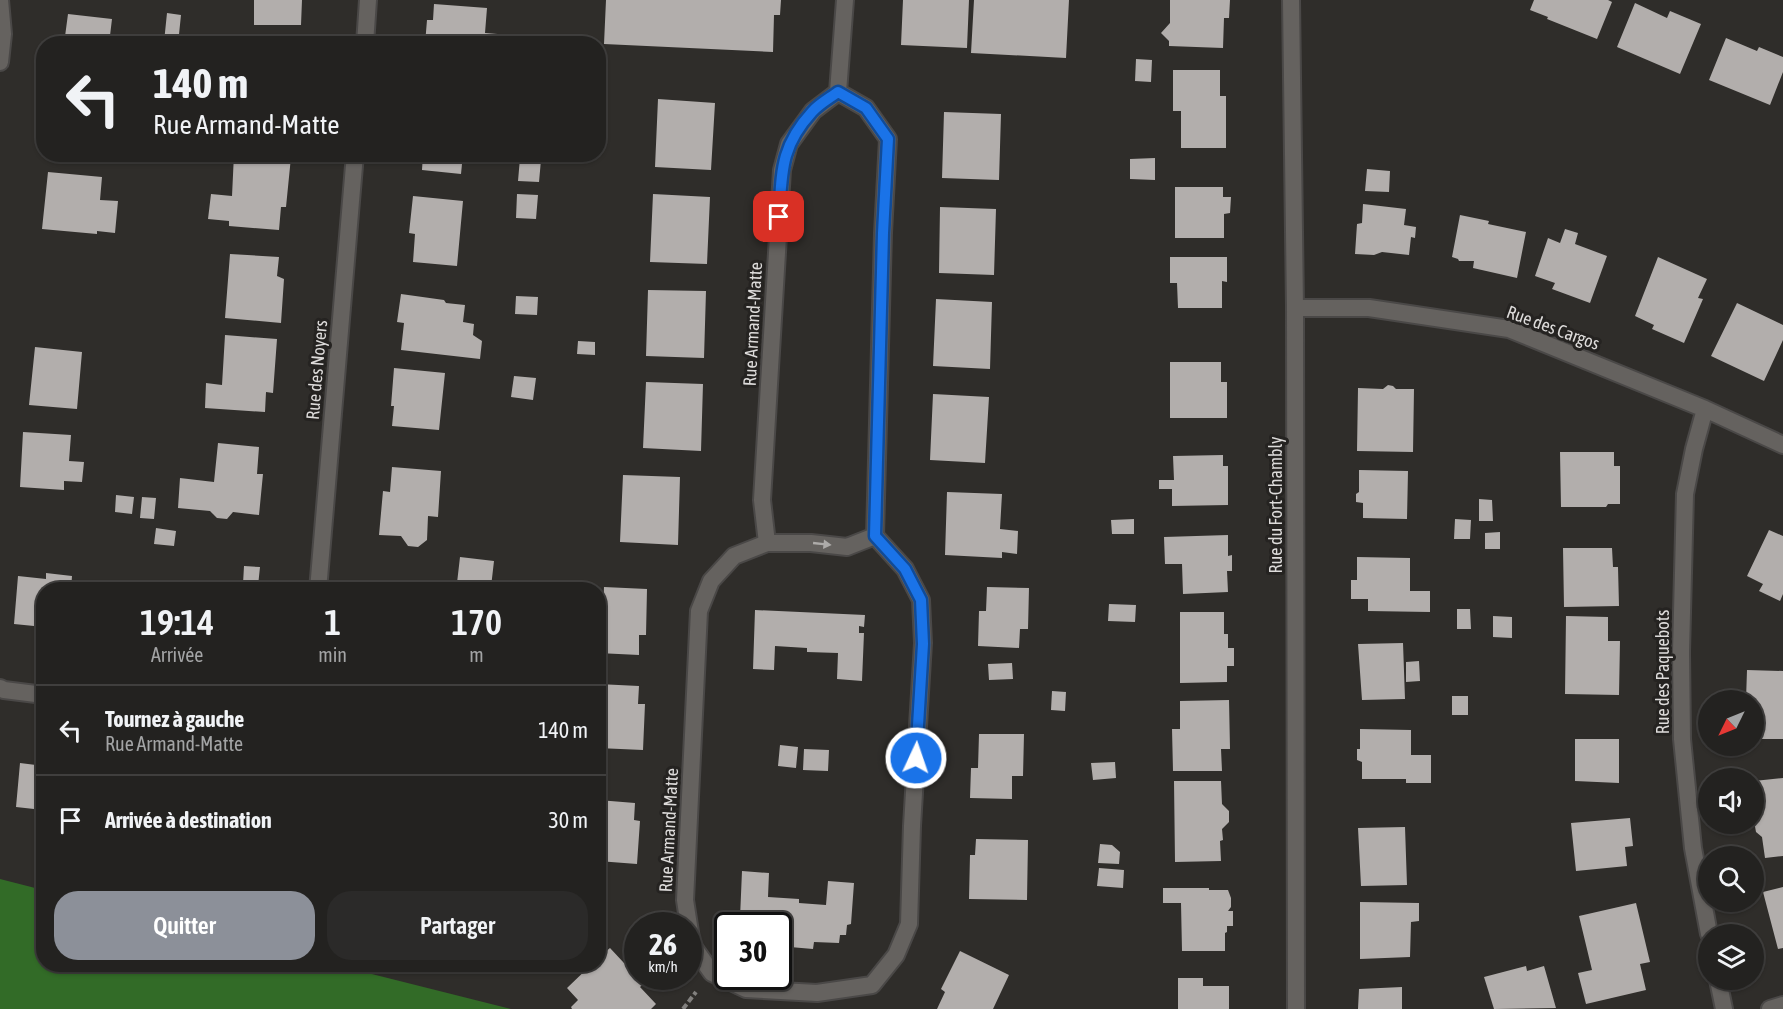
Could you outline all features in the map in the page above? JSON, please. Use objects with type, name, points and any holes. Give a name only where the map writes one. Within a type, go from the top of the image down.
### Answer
[{"type":"street","points":[[0,0],[3,34],[0,62]]},
{"type":"street","points":[[366,36],[368,0]]},
{"type":"street","points":[[845,0],[838,92],[866,108],[888,139],[883,233],[875,536]]},
{"type":"street","name":"Rue du Fort-Chambly","points":[[1291,0],[1295,308],[1296,1009]]},
{"type":"street","name":"Rue Armand-Matte","points":[[767,543],[762,500],[782,170],[789,144],[813,111],[838,92]]},
{"type":"street","name":"Rue des Noyers","points":[[319,582],[354,162]]},
{"type":"street","name":"Rue des Cargos","points":[[1295,308],[1369,309],[1509,329],[1705,410],[1783,445]]},
{"type":"street","name":"Rue des Paquebots","points":[[1705,410],[1685,494],[1681,641],[1682,739],[1693,848],[1707,924]]},
{"type":"street","name":"Rue Armand-Matte","points":[[875,536],[905,569],[921,600],[923,644],[912,826],[909,924],[896,955],[872,985],[817,993],[746,989],[712,973],[692,945],[685,900],[699,611],[711,581],[734,556],[767,543],[811,543],[847,547],[875,536]]},
{"type":"street","points":[[0,688],[36,694]]},
{"type":"street","points":[[1720,990],[1724,1009]]},
{"type":"street","points":[[1770,1009],[1783,1005]]},
{"type":"green space","points":[[0,879],[36,888],[36,972],[364,972],[511,1009],[0,1009]]},
{"type":"building","points":[[254,0],[302,0],[301,25],[254,25]]},
{"type":"building","points":[[606,0],[781,0],[780,15],[774,15],[773,52],[606,44]]},
{"type":"building","points":[[903,0],[969,0],[967,48],[901,45]]},
{"type":"building","points":[[974,0],[1069,0],[1066,58],[971,53]]},
{"type":"building","points":[[1170,0],[1230,0],[1229,18],[1224,18],[1223,48],[1169,46],[1169,41],[1161,33],[1170,23]]},
{"type":"building","points":[[1534,0],[1608,0],[1612,2],[1597,39],[1530,10]]},
{"type":"building","points":[[1635,3],[1667,18],[1670,11],[1701,24],[1680,74],[1617,47]]},
{"type":"building","points":[[434,4],[487,8],[485,33],[511,36],[426,36],[427,20],[433,20]]},
{"type":"building","points":[[167,13],[181,15],[179,36],[165,36]]},
{"type":"building","points":[[68,14],[112,19],[110,36],[65,36]]},
{"type":"building","points":[[1726,38],[1757,51],[1759,47],[1783,57],[1783,72],[1770,105],[1709,80]]},
{"type":"building","points":[[1136,59],[1152,60],[1151,82],[1135,81]]},
{"type":"building","points":[[1173,70],[1220,70],[1220,96],[1226,96],[1226,148],[1181,148],[1181,111],[1173,111]]},
{"type":"building","points":[[658,99],[715,103],[711,170],[655,167]]},
{"type":"building","points":[[944,112],[1001,114],[999,180],[942,178]]},
{"type":"building","points":[[1155,158],[1155,180],[1130,179],[1130,159]]},
{"type":"building","points":[[234,162],[290,162],[286,207],[281,207],[279,230],[229,226],[229,221],[208,219],[211,194],[232,196]]},
{"type":"building","points":[[422,162],[462,162],[461,174],[422,170]]},
{"type":"building","points":[[520,162],[541,162],[539,182],[518,181]]},
{"type":"building","points":[[1367,169],[1390,171],[1389,192],[1365,191]]},
{"type":"building","points":[[48,172],[102,177],[100,200],[118,201],[115,233],[97,231],[97,234],[42,229]]},
{"type":"building","points":[[1175,187],[1223,187],[1223,197],[1231,197],[1230,213],[1224,214],[1224,238],[1175,238]]},
{"type":"building","points":[[517,194],[538,195],[536,219],[516,218]]},
{"type":"building","points":[[653,194],[710,197],[707,264],[650,262]]},
{"type":"building","points":[[413,196],[463,201],[457,266],[413,262],[415,234],[409,233]]},
{"type":"building","points":[[1363,204],[1406,209],[1404,225],[1416,227],[1415,238],[1411,237],[1409,255],[1382,252],[1374,255],[1355,254],[1357,224],[1362,223]]},
{"type":"building","points":[[940,207],[996,209],[994,275],[939,273]]},
{"type":"building","points":[[1460,215],[1526,232],[1517,278],[1473,268],[1474,261],[1459,261],[1452,257]]},
{"type":"building","points":[[1565,229],[1578,233],[1575,244],[1607,256],[1590,303],[1552,289],[1555,283],[1535,276],[1548,238],[1560,243]]},
{"type":"building","points":[[230,254],[279,257],[277,276],[284,279],[281,323],[225,318]]},
{"type":"building","points":[[1170,257],[1227,257],[1227,282],[1222,281],[1222,308],[1178,308],[1177,283],[1170,283]]},
{"type":"building","points":[[1658,257],[1707,279],[1698,298],[1703,299],[1684,343],[1652,329],[1654,325],[1635,316]]},
{"type":"building","points":[[648,290],[706,291],[704,358],[646,356]]},
{"type":"building","points":[[401,294],[465,305],[463,322],[474,324],[473,335],[482,341],[480,359],[401,350],[404,323],[397,322]]},
{"type":"building","points":[[516,296],[538,297],[537,315],[515,314]]},
{"type":"building","points":[[936,299],[992,302],[990,369],[933,366]]},
{"type":"building","points":[[1737,303],[1783,325],[1783,340],[1764,381],[1711,356]]},
{"type":"building","points":[[225,335],[277,339],[273,393],[266,392],[265,412],[205,408],[206,383],[222,385]]},
{"type":"building","points":[[578,341],[595,342],[595,355],[577,354]]},
{"type":"building","points":[[35,347],[82,352],[77,409],[29,405]]},
{"type":"building","points":[[1170,362],[1221,362],[1221,382],[1227,382],[1227,418],[1170,418]]},
{"type":"building","points":[[394,368],[445,373],[439,430],[392,426]]},
{"type":"building","points":[[514,376],[536,378],[533,400],[511,397]]},
{"type":"building","points":[[646,382],[703,384],[701,451],[643,448]]},
{"type":"building","points":[[1388,385],[1396,389],[1414,389],[1413,452],[1357,451],[1358,388],[1383,389]]},
{"type":"building","points":[[933,394],[989,397],[985,463],[930,460]]},
{"type":"building","points":[[23,432],[71,435],[69,461],[84,462],[82,482],[64,481],[64,490],[20,487]]},
{"type":"building","points":[[218,443],[259,447],[257,474],[263,474],[259,515],[233,512],[227,519],[217,518],[210,511],[178,508],[180,478],[214,482]]},
{"type":"building","points":[[1560,452],[1614,452],[1614,466],[1620,466],[1620,504],[1608,504],[1606,507],[1561,507]]},
{"type":"building","points":[[1223,455],[1223,466],[1228,466],[1228,505],[1172,506],[1172,489],[1159,489],[1159,480],[1174,480],[1173,456]]},
{"type":"building","points":[[392,467],[441,471],[438,517],[428,516],[427,540],[418,547],[408,546],[401,536],[379,535],[383,491],[390,492]]},
{"type":"building","points":[[1359,470],[1408,471],[1407,519],[1363,518],[1363,503],[1356,502],[1356,494],[1359,492]]},
{"type":"building","points":[[623,475],[680,477],[678,545],[620,542]]},
{"type":"building","points":[[947,492],[1002,494],[1000,529],[1018,531],[1017,554],[1002,552],[1002,558],[945,555]]},
{"type":"building","points":[[116,495],[134,497],[132,514],[115,512]]},
{"type":"building","points":[[142,497],[156,498],[154,519],[140,518]]},
{"type":"building","points":[[1479,499],[1492,500],[1493,521],[1479,521]]},
{"type":"building","points":[[1134,519],[1134,534],[1112,534],[1111,520]]},
{"type":"building","points":[[1455,519],[1471,520],[1470,539],[1454,539]]},
{"type":"building","points":[[156,528],[176,531],[174,546],[154,544]]},
{"type":"building","points":[[1769,530],[1783,536],[1783,594],[1780,601],[1759,591],[1763,584],[1747,576]]},
{"type":"building","points":[[1500,532],[1500,549],[1485,549],[1485,533]]},
{"type":"building","points":[[1228,535],[1228,556],[1232,555],[1232,571],[1227,571],[1228,592],[1183,594],[1182,564],[1165,564],[1164,537]]},
{"type":"building","points":[[1563,548],[1612,548],[1613,567],[1618,567],[1619,606],[1564,607]]},
{"type":"building","points":[[460,557],[494,561],[492,582],[457,582]]},
{"type":"building","points":[[1357,557],[1410,558],[1410,591],[1430,591],[1430,612],[1368,611],[1368,599],[1351,599],[1351,580],[1357,580]]},
{"type":"building","points":[[244,566],[260,567],[258,582],[243,582]]},
{"type":"building","points":[[46,573],[72,576],[72,582],[36,582],[36,626],[14,624],[18,576],[46,579]]},
{"type":"building","points":[[606,587],[647,589],[646,635],[639,635],[639,655],[606,653]]},
{"type":"building","points":[[987,587],[1029,588],[1028,629],[1020,629],[1019,648],[978,646],[979,611],[986,611]]},
{"type":"building","points":[[1109,604],[1136,605],[1135,622],[1108,621]]},
{"type":"building","points":[[1457,609],[1470,609],[1471,629],[1457,629]]},
{"type":"building","points":[[755,610],[865,615],[864,627],[859,626],[859,633],[864,633],[862,681],[837,679],[838,653],[807,652],[807,648],[775,646],[774,670],[753,669]]},
{"type":"building","points":[[1180,612],[1224,612],[1224,634],[1228,634],[1228,648],[1234,648],[1234,666],[1227,666],[1227,682],[1180,683]]},
{"type":"building","points":[[1493,616],[1512,617],[1512,638],[1493,637]]},
{"type":"building","points":[[1566,616],[1608,617],[1608,641],[1620,641],[1619,695],[1565,694]]},
{"type":"building","points":[[1403,643],[1405,699],[1362,700],[1358,644]]},
{"type":"building","points":[[1419,661],[1420,681],[1406,682],[1406,662]]},
{"type":"building","points":[[1012,663],[1013,679],[989,680],[988,664]]},
{"type":"building","points":[[1747,670],[1783,671],[1783,739],[1764,739],[1764,690],[1746,690]]},
{"type":"building","points":[[606,684],[639,686],[638,704],[645,704],[643,750],[606,748]]},
{"type":"building","points":[[1052,691],[1066,692],[1065,711],[1051,710]]},
{"type":"building","points":[[1452,696],[1468,696],[1468,715],[1452,715]]},
{"type":"building","points":[[1229,700],[1230,749],[1221,749],[1222,771],[1173,771],[1172,729],[1180,729],[1180,701]]},
{"type":"building","points":[[1360,729],[1411,730],[1411,755],[1431,755],[1431,783],[1406,783],[1406,779],[1362,779],[1362,762],[1357,760],[1357,749],[1360,749]]},
{"type":"building","points":[[979,734],[1024,734],[1023,776],[1012,776],[1012,799],[970,798],[971,768],[978,768]]},
{"type":"building","points":[[1575,739],[1619,739],[1619,783],[1575,781]]},
{"type":"building","points":[[780,745],[798,747],[796,768],[778,766]]},
{"type":"building","points":[[804,749],[829,750],[828,771],[803,770]]},
{"type":"building","points":[[1115,762],[1116,778],[1093,780],[1091,763]]},
{"type":"building","points":[[20,763],[36,765],[36,809],[16,807]]},
{"type":"building","points":[[1783,778],[1783,856],[1765,858],[1762,837],[1758,834],[1764,834],[1764,780]]},
{"type":"building","points":[[1174,781],[1221,781],[1222,804],[1229,811],[1229,822],[1222,829],[1221,861],[1175,862]]},
{"type":"building","points":[[606,801],[635,803],[634,820],[640,821],[637,864],[606,862]]},
{"type":"building","points":[[1630,818],[1633,846],[1625,847],[1627,866],[1576,871],[1571,823]]},
{"type":"building","points":[[1405,827],[1407,885],[1361,886],[1358,828]]},
{"type":"building","points":[[976,839],[1028,840],[1027,900],[969,899],[970,855],[975,855]]},
{"type":"building","points":[[1100,844],[1112,845],[1120,852],[1119,864],[1098,863]]},
{"type":"building","points":[[1099,868],[1124,870],[1123,888],[1097,886]]},
{"type":"building","points":[[742,871],[769,873],[768,897],[799,899],[799,903],[826,905],[828,881],[854,883],[851,924],[847,925],[846,935],[840,935],[839,943],[814,942],[813,949],[792,947],[792,912],[740,912]]},
{"type":"building","points":[[1783,887],[1783,948],[1778,949],[1764,892]]},
{"type":"building","points":[[1163,888],[1228,890],[1231,907],[1228,911],[1233,911],[1233,926],[1227,926],[1225,951],[1182,951],[1181,903],[1163,903]]},
{"type":"building","points":[[1360,902],[1419,903],[1419,921],[1411,922],[1410,957],[1360,959]]},
{"type":"building","points":[[1636,903],[1650,962],[1640,964],[1646,990],[1586,1004],[1578,973],[1592,970],[1579,916]]},
{"type":"building","points":[[610,948],[624,963],[624,990],[643,990],[656,1004],[651,1009],[572,1009],[571,1007],[578,1000],[567,988],[584,972],[606,972],[606,951]]},
{"type":"building","points":[[960,951],[1009,975],[993,1009],[937,1009],[945,992],[941,989]]},
{"type":"building","points":[[1526,966],[1527,971],[1544,966],[1556,1008],[1494,1009],[1484,977]]},
{"type":"building","points":[[1178,978],[1203,978],[1203,986],[1229,986],[1229,1009],[1178,1009]]},
{"type":"building","points":[[1402,987],[1402,1009],[1358,1009],[1359,989]]},
{"type":"route","points":[[779,217],[782,170],[789,144],[813,111],[838,92],[866,108],[888,139],[883,233],[875,536],[905,569],[921,600],[923,644],[916,758]]}]
